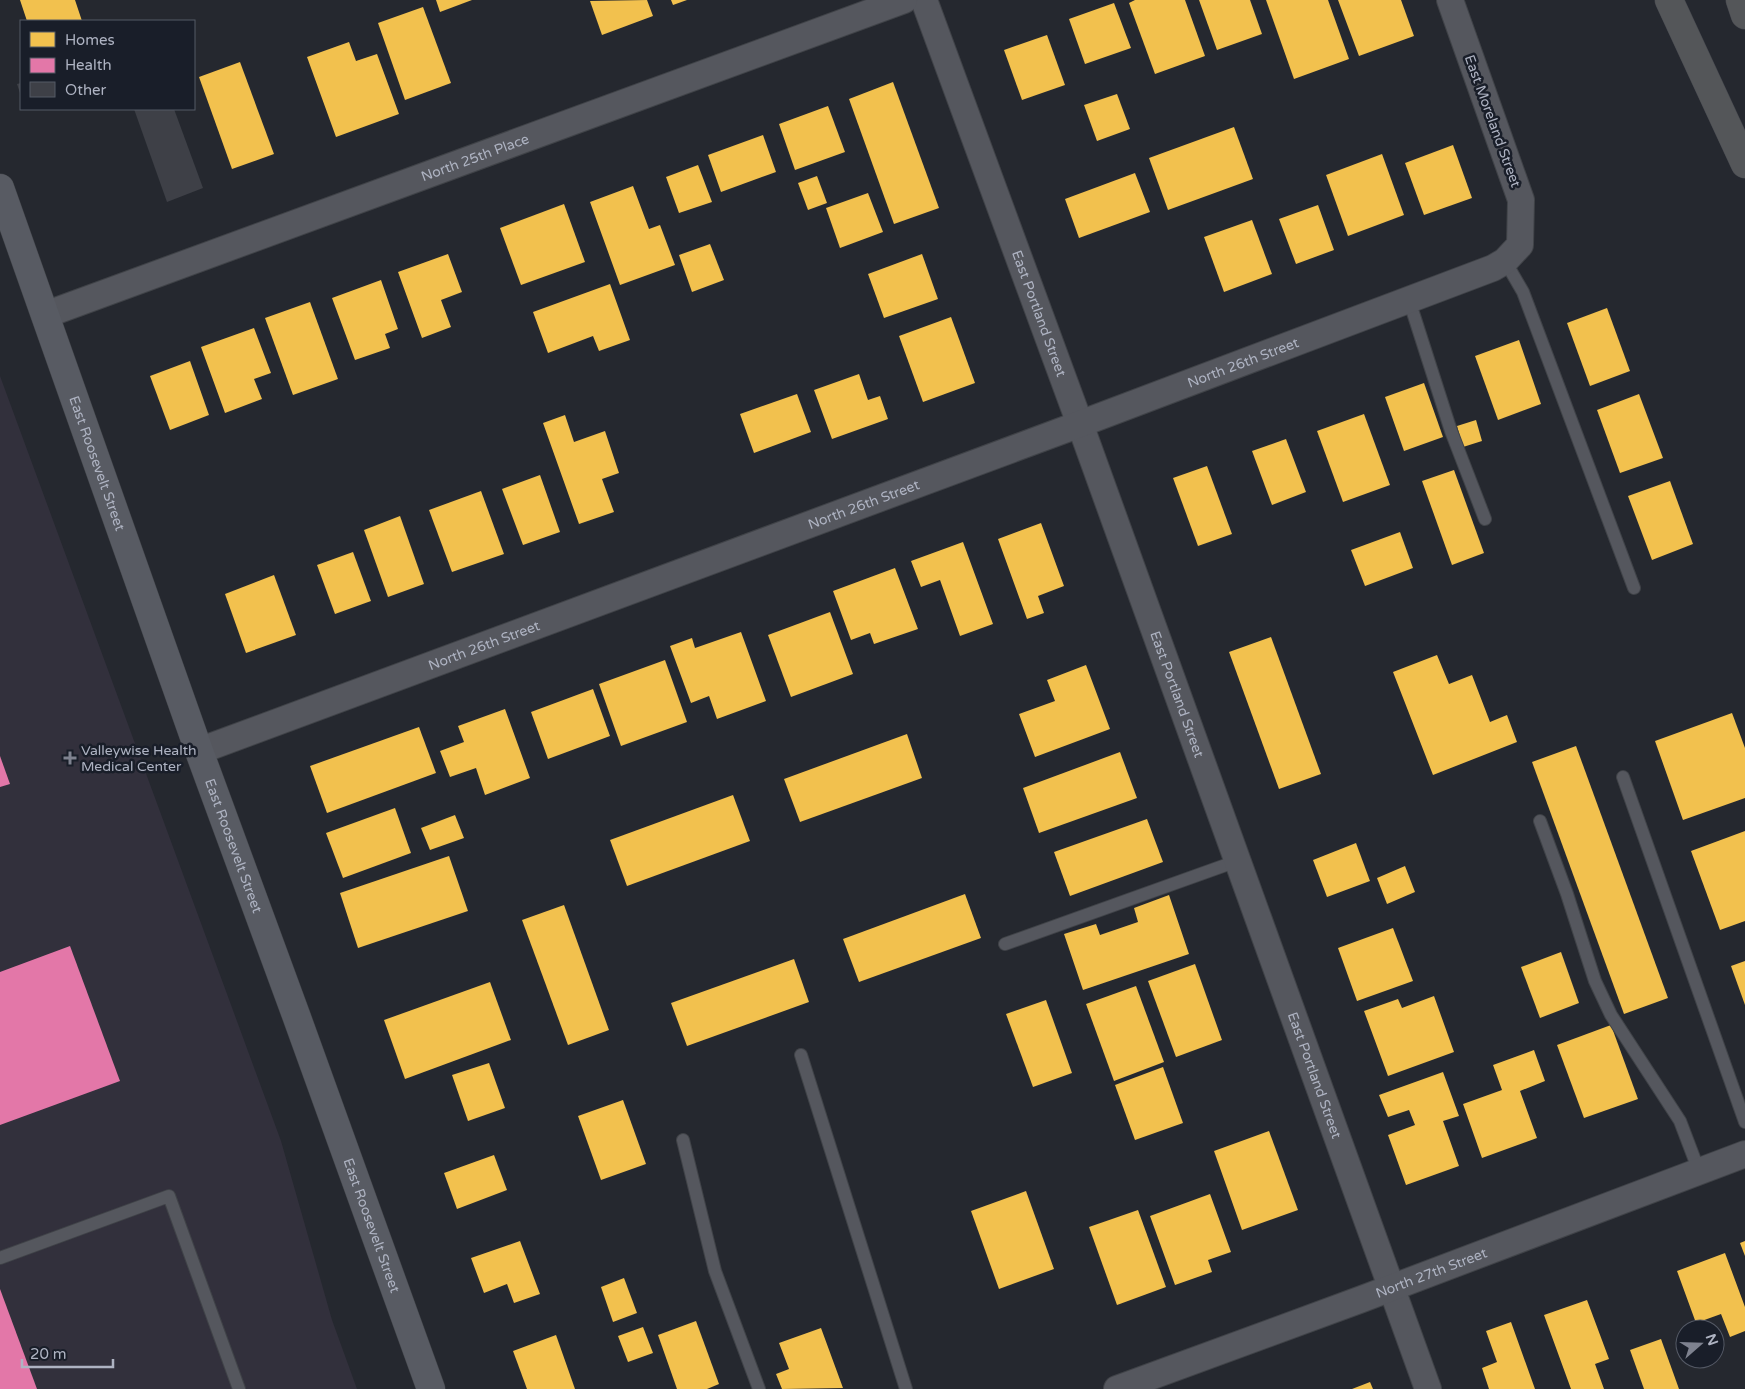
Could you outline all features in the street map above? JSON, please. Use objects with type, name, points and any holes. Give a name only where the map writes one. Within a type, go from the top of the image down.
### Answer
[{"type":"highway","points":[[1669,0],[1745,164]]},
{"type":"highway","points":[[1740,0],[1745,15]]},
{"type":"street","name":"North 25th Place","points":[[45,315],[904,0]]},
{"type":"street","name":"East Portland Street","points":[[924,0],[1080,424],[1428,1389]]},
{"type":"street","name":"East Moreland Street","points":[[1450,0],[1521,200],[1513,253]]},
{"type":"street","name":"East Roosevelt Street","points":[[0,188],[199,751],[431,1389]]},
{"type":"street","name":"North 26th Street","points":[[199,751],[1409,300],[1493,268],[1513,253]]},
{"type":"street","name":"North 27th Street","points":[[1117,1389],[1745,1154]]},
{"type":"lane","points":[[1513,253],[1523,292],[1634,588]]},
{"type":"lane","points":[[1409,300],[1451,430],[1485,519]]},
{"type":"lane","points":[[1623,777],[1745,1122]]},
{"type":"lane","points":[[1540,821],[1567,894],[1595,981],[1611,1015],[1680,1121],[1699,1171]]},
{"type":"lane","points":[[1005,944],[1237,861]]},
{"type":"lane","points":[[801,1055],[906,1389]]},
{"type":"lane","points":[[683,1140],[715,1271],[758,1389]]},
{"type":"lane","points":[[0,1258],[169,1196],[239,1389]]},
{"type":"shaded area","name":"Valleywise Health Medical Center","points":[[0,376],[281,1141],[332,1320],[357,1389],[0,1389]]},
{"type":"building: Homes","points":[[20,0],[75,0],[82,20],[27,20]]},
{"type":"building: Homes","points":[[436,0],[472,0],[440,12]]},
{"type":"building: Homes","points":[[647,0],[653,16],[602,35],[590,1]]},
{"type":"building: Homes","points":[[671,0],[687,0],[673,5]]},
{"type":"building: Homes","points":[[1135,0],[1185,0],[1205,56],[1155,74],[1129,3]]},
{"type":"building: Homes","points":[[1199,0],[1250,0],[1262,34],[1217,50]]},
{"type":"building: Homes","points":[[1266,0],[1328,0],[1349,59],[1294,79]]},
{"type":"building: Homes","points":[[1338,0],[1401,0],[1414,36],[1359,56]]},
{"type":"building: Homes","points":[[1114,3],[1131,48],[1085,64],[1069,19]]},
{"type":"building: Homes","points":[[423,7],[451,83],[405,100],[378,23]]},
{"type":"building: Homes","points":[[1047,35],[1065,85],[1022,100],[1004,50]]},
{"type":"building: Homes","points":[[349,42],[356,61],[377,54],[399,114],[336,137],[307,57]]},
{"type":"building: Homes","points":[[240,62],[274,154],[232,169],[199,77]]},
{"type":"building: Homes","points":[[893,82],[939,208],[894,224],[849,99]]},
{"type":"building: Homes","points":[[1117,94],[1130,129],[1097,141],[1084,105]]},
{"type":"building: Homes","points":[[828,106],[845,152],[795,170],[779,124]]},
{"type":"building: Homes","points":[[1234,127],[1253,179],[1168,210],[1149,158]]},
{"type":"building: Homes","points":[[763,135],[776,172],[721,192],[708,155]]},
{"type":"building: Homes","points":[[1453,145],[1472,198],[1424,215],[1405,163]]},
{"type":"building: Homes","points":[[1382,154],[1404,215],[1348,236],[1326,175]]},
{"type":"building: Homes","points":[[698,165],[712,202],[679,213],[666,177]]},
{"type":"building: Homes","points":[[1135,173],[1150,212],[1079,238],[1065,199]]},
{"type":"building: Homes","points":[[817,176],[827,203],[808,210],[798,183]]},
{"type":"building: Homes","points":[[633,186],[649,229],[660,225],[675,265],[620,285],[590,202]]},
{"type":"building: Homes","points":[[868,193],[883,232],[840,248],[826,208]]},
{"type":"building: Homes","points":[[564,204],[585,262],[521,285],[500,228]]},
{"type":"building: Homes","points":[[1318,205],[1334,250],[1296,264],[1279,219]]},
{"type":"building: Homes","points":[[1252,220],[1272,274],[1224,292],[1204,237]]},
{"type":"building: Homes","points":[[710,244],[724,280],[692,292],[679,255]]},
{"type":"building: Homes","points":[[448,254],[462,292],[441,300],[451,327],[422,338],[398,272]]},
{"type":"building: Homes","points":[[922,254],[938,299],[884,318],[868,274]]},
{"type":"building: Homes","points":[[381,280],[398,329],[385,334],[390,348],[355,360],[332,298]]},
{"type":"building: Homes","points":[[610,284],[630,340],[599,351],[593,336],[548,353],[533,312]]},
{"type":"building: Homes","points":[[310,302],[338,379],[293,395],[265,318]]},
{"type":"building: Homes","points":[[1607,308],[1630,371],[1590,386],[1567,323]]},
{"type":"building: Homes","points":[[951,317],[975,383],[923,402],[899,336]]},
{"type":"building: Homes","points":[[254,328],[271,373],[254,379],[262,399],[225,413],[201,347]]},
{"type":"building: Homes","points":[[1519,340],[1541,404],[1498,420],[1475,356]]},
{"type":"building: Homes","points":[[190,361],[209,415],[170,430],[150,376]]},
{"type":"building: Homes","points":[[859,374],[868,400],[880,396],[888,419],[832,439],[814,390]]},
{"type":"building: Homes","points":[[1424,383],[1443,437],[1404,451],[1385,397]]},
{"type":"building: Homes","points":[[797,394],[811,432],[754,453],[740,414]]},
{"type":"building: Homes","points":[[1639,394],[1663,458],[1620,473],[1597,410]]},
{"type":"building: Homes","points":[[1364,414],[1390,485],[1343,502],[1317,431]]},
{"type":"building: Homes","points":[[565,415],[574,442],[605,431],[619,473],[602,479],[614,512],[579,524],[543,423]]},
{"type":"building: Homes","points":[[1476,420],[1482,441],[1463,447],[1457,426]]},
{"type":"building: Homes","points":[[1286,439],[1306,492],[1272,505],[1252,451]]},
{"type":"building: Homes","points":[[1207,466],[1232,534],[1198,546],[1173,478]]},
{"type":"building: Homes","points":[[1454,470],[1484,553],[1452,565],[1422,481]]},
{"type":"building: Homes","points":[[540,475],[560,532],[523,545],[502,489]]},
{"type":"building: Homes","points":[[1670,481],[1693,544],[1652,560],[1628,496]]},
{"type":"building: Homes","points":[[481,491],[504,554],[452,572],[429,510]]},
{"type":"building: Homes","points":[[400,516],[424,584],[388,597],[364,530]]},
{"type":"building: Homes","points":[[1041,523],[1064,586],[1038,596],[1044,613],[1027,619],[998,539]]},
{"type":"building: Homes","points":[[1400,532],[1413,568],[1365,586],[1351,550]]},
{"type":"building: Homes","points":[[963,542],[993,624],[960,636],[940,580],[921,587],[911,561]]},
{"type":"building: Homes","points":[[353,552],[371,601],[335,614],[317,565]]},
{"type":"building: Homes","points":[[895,568],[918,629],[874,644],[870,633],[851,640],[833,591]]},
{"type":"building: Homes","points":[[274,575],[296,635],[246,653],[225,594]]},
{"type":"building: Homes","points":[[830,612],[853,674],[791,697],[768,635]]},
{"type":"building: Homes","points":[[741,632],[766,701],[717,719],[709,696],[691,703],[670,646],[692,638],[695,648]]},
{"type":"building: Homes","points":[[1271,637],[1321,774],[1279,789],[1229,652]]},
{"type":"building: Homes","points":[[1437,655],[1449,684],[1472,675],[1490,722],[1507,715],[1517,742],[1433,775],[1393,672]]},
{"type":"building: Homes","points":[[665,660],[687,722],[621,746],[599,684]]},
{"type":"building: Homes","points":[[1086,665],[1110,729],[1035,757],[1019,714],[1055,701],[1047,680]]},
{"type":"building: Homes","points":[[593,689],[610,736],[548,759],[531,712]]},
{"type":"building: Homes","points":[[505,709],[530,778],[485,795],[476,768],[450,777],[440,751],[464,742],[458,726]]},
{"type":"building: Homes","points":[[1732,713],[1745,748],[1745,798],[1683,820],[1655,741]]},
{"type":"building: Homes","points":[[419,727],[436,773],[327,813],[310,766]]},
{"type":"building: Homes","points":[[907,734],[922,778],[800,822],[784,779]]},
{"type":"building: Homes","points":[[1576,746],[1668,998],[1624,1014],[1532,762]]},
{"type":"building: Homes","points":[[1120,752],[1137,798],[1039,833],[1023,788]]},
{"type":"building: Homes","points":[[733,795],[750,841],[627,886],[610,840]]},
{"type":"building: Homes","points":[[395,808],[411,853],[343,878],[326,833]]},
{"type":"building: Homes","points":[[455,815],[464,838],[430,850],[421,828]]},
{"type":"building: Homes","points":[[1147,819],[1163,862],[1070,896],[1054,852]]},
{"type":"building: Homes","points":[[1745,831],[1745,921],[1720,930],[1691,851]]},
{"type":"building: Homes","points":[[1356,843],[1370,881],[1327,897],[1313,860]]},
{"type":"building: Homes","points":[[449,856],[468,911],[358,948],[340,893]]},
{"type":"building: Homes","points":[[1405,866],[1415,892],[1387,904],[1377,878]]},
{"type":"building: Homes","points":[[965,894],[981,938],[859,982],[843,939]]},
{"type":"building: Homes","points":[[1169,895],[1189,954],[1083,990],[1064,934],[1096,924],[1100,935],[1138,922],[1134,908]]},
{"type":"building: Homes","points":[[564,905],[609,1030],[568,1045],[522,920]]},
{"type":"building: Homes","points":[[1393,928],[1413,981],[1357,1001],[1338,948]]},
{"type":"building: Homes","points":[[1561,952],[1579,1003],[1540,1018],[1521,967]]},
{"type":"building: Homes","points":[[794,959],[809,1002],[687,1046],[671,1003]]},
{"type":"building: Homes","points":[[1745,961],[1745,1005],[1731,966]]},
{"type":"building: Homes","points":[[1195,964],[1222,1040],[1176,1057],[1148,981]]},
{"type":"building: Homes","points":[[490,982],[511,1040],[405,1079],[384,1020]]},
{"type":"building: Homes","points":[[1136,986],[1164,1062],[1114,1081],[1086,1004]]},
{"type":"building: Homes","points":[[1434,996],[1454,1052],[1388,1076],[1364,1011],[1398,999],[1402,1008]]},
{"type":"building: Homes","points":[[1046,1000],[1072,1073],[1033,1087],[1006,1014]]},
{"type":"building: Homes","points":[[1611,1025],[1638,1099],[1584,1118],[1557,1045]]},
{"type":"building: Homes","points":[[1534,1050],[1545,1081],[1520,1091],[1537,1138],[1482,1158],[1463,1104],[1502,1090],[1493,1065]]},
{"type":"building: Homes","points":[[489,1063],[505,1108],[468,1121],[452,1075]]},
{"type":"building: Homes","points":[[1163,1067],[1183,1123],[1135,1140],[1115,1085]]},
{"type":"building: Homes","points":[[1443,1072],[1459,1116],[1443,1121],[1459,1166],[1406,1185],[1388,1135],[1415,1125],[1409,1110],[1388,1117],[1379,1095]]},
{"type":"building: Homes","points":[[623,1100],[646,1164],[601,1180],[578,1116]]},
{"type":"building: Homes","points":[[1269,1131],[1298,1210],[1242,1230],[1214,1151]]},
{"type":"building: Homes","points":[[494,1155],[507,1190],[457,1209],[444,1173]]},
{"type":"building: Homes","points":[[1026,1191],[1054,1269],[999,1289],[971,1211]]},
{"type":"building: Homes","points":[[1210,1194],[1231,1252],[1208,1260],[1212,1272],[1175,1285],[1150,1216]]},
{"type":"building: Homes","points":[[1138,1210],[1166,1287],[1117,1305],[1089,1227]]},
{"type":"building: Homes","points":[[520,1241],[540,1294],[514,1303],[507,1284],[484,1293],[471,1258]]},
{"type":"building: Homes","points":[[1745,1241],[1745,1256],[1740,1243]]},
{"type":"building: Homes","points":[[1725,1253],[1745,1307],[1745,1331],[1730,1337],[1725,1319],[1723,1319],[1721,1314],[1707,1319],[1695,1319],[1677,1271]]},
{"type":"building: Homes","points":[[624,1278],[637,1313],[613,1322],[601,1287]]},
{"type":"building: Homes","points":[[1587,1300],[1609,1359],[1595,1364],[1604,1389],[1571,1389],[1544,1315]]},
{"type":"building: Homes","points":[[696,1321],[719,1384],[707,1389],[677,1389],[658,1335]]},
{"type":"building: Homes","points":[[1511,1322],[1535,1389],[1489,1389],[1482,1368],[1497,1362],[1486,1331]]},
{"type":"building: Homes","points":[[643,1327],[653,1353],[628,1362],[618,1336]]},
{"type":"building: Homes","points":[[821,1328],[843,1388],[782,1389],[776,1374],[789,1369],[779,1343]]},
{"type":"building: Homes","points":[[556,1335],[575,1389],[527,1389],[513,1351]]},
{"type":"building: Homes","points":[[1661,1339],[1679,1389],[1644,1389],[1630,1350]]},
{"type":"building: Homes","points":[[1370,1382],[1373,1389],[1352,1389]]},
{"type":"building: Health","points":[[0,756],[10,784],[0,787]]},
{"type":"building: Health","points":[[70,946],[120,1081],[0,1125],[0,972]]},
{"type":"building: Health","points":[[0,1289],[37,1389],[0,1389]]},
{"type":"building: Other","points":[[134,110],[174,110],[203,188],[167,202]]},
{"type":"place","name":"Valleywise Health Medical Center","points":[[70,758]]}]
